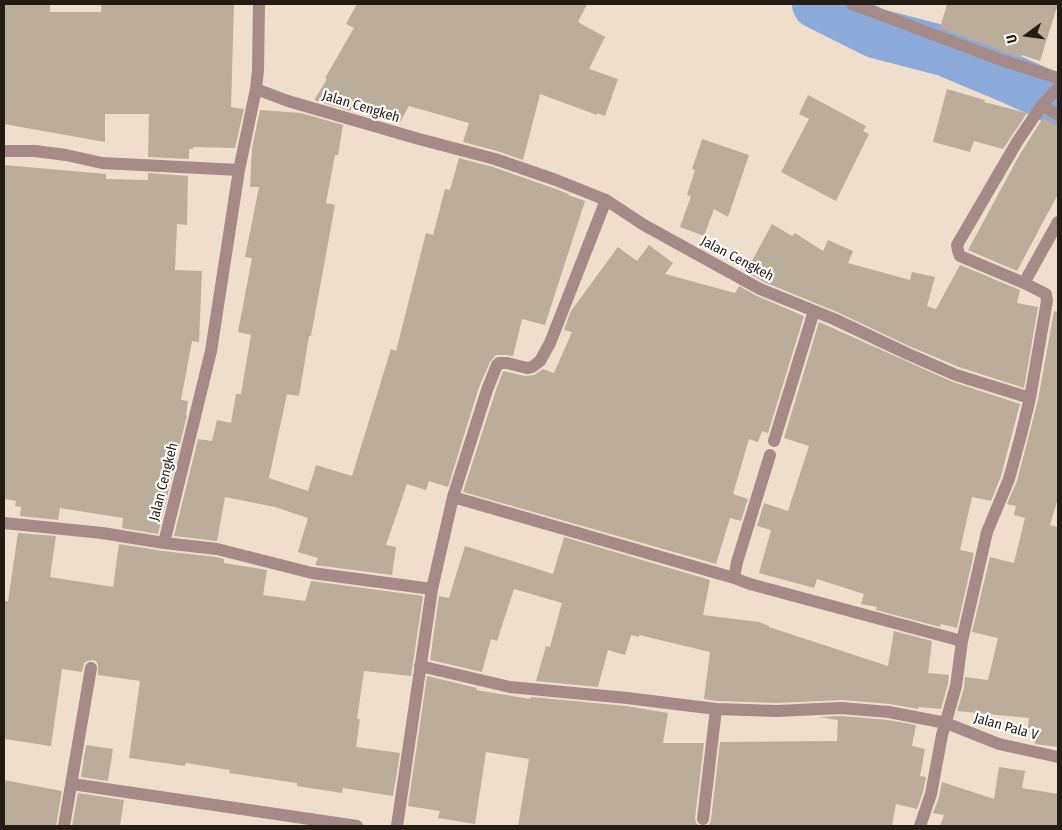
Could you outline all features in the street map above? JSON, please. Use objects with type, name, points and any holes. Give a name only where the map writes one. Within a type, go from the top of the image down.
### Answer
[{"type":"street","points":[[256,89],[259,4]]},
{"type":"street","points":[[852,4],[1001,60],[1058,78]]},
{"type":"street","points":[[920,826],[931,794],[942,735],[956,686],[962,641],[987,532],[1013,467],[1030,398],[1047,301],[1046,294],[960,256],[957,245],[1017,142],[1044,103],[1058,88]]},
{"type":"street","name":"Jalan Cengkeh","points":[[4,524],[102,533],[164,543],[211,351],[239,170],[256,89],[288,101],[495,159],[556,180],[606,200],[644,225],[760,289],[834,319],[956,375],[1030,398]]},
{"type":"street","points":[[1044,103],[1058,115]]},
{"type":"street","points":[[4,151],[35,151],[102,162],[239,170]]},
{"type":"street","points":[[397,826],[432,589],[453,497],[484,398],[497,364],[501,362],[526,368],[532,367],[540,361],[550,343],[606,200]]},
{"type":"street","points":[[1024,283],[1058,222]]},
{"type":"street","points":[[774,441],[814,311]]},
{"type":"street","points":[[734,578],[737,562],[770,455]]},
{"type":"street","points":[[453,497],[750,584],[962,641]]},
{"type":"street","points":[[164,543],[217,549],[312,573],[432,589]]},
{"type":"street","name":"Jalan Pala V","points":[[420,666],[510,687],[716,709],[777,711],[841,708],[889,712],[946,723],[999,744],[1058,757]]},
{"type":"street","points":[[64,826],[91,668]]},
{"type":"street","points":[[703,819],[716,709]]},
{"type":"street","points":[[72,784],[357,826]]},
{"type":"building","points":[[4,4],[50,4],[50,12],[101,12],[101,4],[234,4],[231,107],[244,109],[235,148],[193,147],[193,149],[189,149],[189,159],[148,157],[149,114],[105,114],[105,142],[4,124]]},
{"type":"building","points":[[357,4],[587,4],[578,22],[605,37],[589,69],[618,79],[605,116],[597,113],[597,115],[540,94],[523,160],[463,142],[469,123],[409,106],[400,122],[357,99],[350,111],[314,100],[354,28],[346,24]]},
{"type":"building","points":[[947,4],[1058,4],[1040,61],[1022,55],[1021,58],[940,28]]},
{"type":"building","points":[[947,89],[985,100],[984,102],[1027,113],[1003,149],[974,141],[970,152],[933,142]]},
{"type":"building","points":[[808,95],[866,126],[863,131],[869,134],[836,201],[781,172],[809,119],[799,114]]},
{"type":"building","points":[[260,110],[301,113],[343,125],[338,155],[335,155],[326,203],[335,205],[299,396],[287,394],[269,478],[308,491],[316,465],[352,476],[391,349],[396,351],[426,233],[433,235],[445,189],[450,190],[459,158],[493,167],[585,201],[545,325],[522,319],[513,356],[496,355],[490,362],[479,387],[448,487],[429,481],[426,490],[407,484],[386,545],[396,547],[392,575],[315,565],[318,558],[298,552],[308,518],[275,507],[225,497],[217,541],[174,536],[198,439],[212,441],[217,420],[231,423],[236,394],[241,394],[251,335],[238,332],[252,258],[245,257],[259,187],[250,187],[252,148]]},
{"type":"building","points":[[1043,118],[1058,126],[1058,194],[1017,271],[968,250],[1020,154]]},
{"type":"building","points":[[702,139],[749,155],[728,217],[714,209],[704,236],[680,227],[691,196],[687,195],[695,170],[692,169]]},
{"type":"building","points":[[4,165],[106,174],[106,179],[148,180],[148,173],[188,176],[187,225],[177,224],[175,270],[202,271],[199,342],[192,341],[181,400],[188,401],[187,415],[158,534],[122,528],[123,518],[60,508],[58,520],[20,516],[21,507],[15,506],[16,501],[4,499]]},
{"type":"building","points":[[772,224],[792,236],[795,233],[823,251],[828,240],[853,251],[848,263],[910,280],[912,272],[935,277],[927,306],[936,309],[960,265],[1020,290],[1017,303],[1038,307],[1024,388],[959,367],[911,347],[837,312],[764,282],[746,272]]},
{"type":"building","points":[[649,245],[673,263],[665,274],[735,293],[739,286],[757,296],[804,316],[768,433],[762,431],[758,442],[749,439],[733,494],[748,499],[741,521],[730,518],[716,564],[463,492],[503,371],[525,376],[534,375],[543,369],[554,373],[572,332],[564,330],[571,311],[618,247],[637,261]]},
{"type":"building","points":[[1054,311],[1058,312],[1058,498],[1050,525],[1058,527],[1058,747],[1035,744],[1037,729],[1028,728],[1029,718],[957,711],[964,688],[965,677],[988,680],[998,638],[972,632],[990,557],[1014,563],[1025,518],[1014,515],[1016,506],[1007,504],[1017,481],[1038,400]]},
{"type":"building","points":[[819,322],[953,382],[1020,404],[1001,476],[991,501],[972,497],[960,550],[974,553],[957,628],[941,624],[940,627],[876,610],[877,607],[861,604],[864,594],[817,579],[814,588],[759,573],[771,530],[757,526],[764,503],[788,511],[809,446],[784,438]]},
{"type":"building","points":[[18,533],[56,536],[50,577],[113,587],[119,544],[216,557],[224,559],[224,563],[267,570],[263,595],[305,601],[311,581],[423,596],[411,676],[364,671],[357,719],[360,719],[356,747],[400,753],[393,796],[343,788],[342,793],[297,786],[297,783],[229,773],[230,770],[186,763],[185,766],[129,758],[140,681],[98,675],[98,665],[96,661],[92,660],[84,663],[82,672],[62,669],[51,746],[4,739],[4,601],[8,601]]},
{"type":"building","points":[[564,537],[710,580],[703,615],[759,622],[769,627],[888,666],[894,631],[932,641],[928,673],[949,675],[941,709],[919,707],[918,709],[890,704],[842,700],[777,703],[704,699],[710,652],[639,635],[639,637],[631,635],[625,655],[608,650],[598,687],[536,681],[546,646],[550,647],[562,603],[514,589],[497,641],[491,639],[482,672],[430,660],[439,596],[449,598],[465,546],[553,574]]},
{"type":"building","points":[[427,676],[477,688],[476,690],[530,699],[531,697],[626,706],[668,713],[663,743],[704,743],[695,818],[696,823],[700,826],[518,826],[529,759],[486,752],[475,824],[438,818],[440,811],[408,806]]},
{"type":"building","points":[[841,716],[888,720],[916,725],[912,746],[925,749],[920,776],[926,777],[917,809],[896,804],[892,826],[707,826],[711,820],[720,742],[837,741],[838,720],[819,717]]},
{"type":"building","points":[[86,745],[113,749],[108,781],[81,777]]},
{"type":"building","points":[[999,767],[1025,771],[1022,788],[1058,794],[1058,826],[940,826],[944,815],[933,813],[942,782],[994,799]]},
{"type":"building","points":[[4,780],[62,791],[56,826],[4,826]]},
{"type":"building","points":[[78,793],[124,800],[120,826],[72,826]]},
{"type":"waterway","points":[[817,4],[875,33],[944,51],[1049,96],[1058,102]]}]
